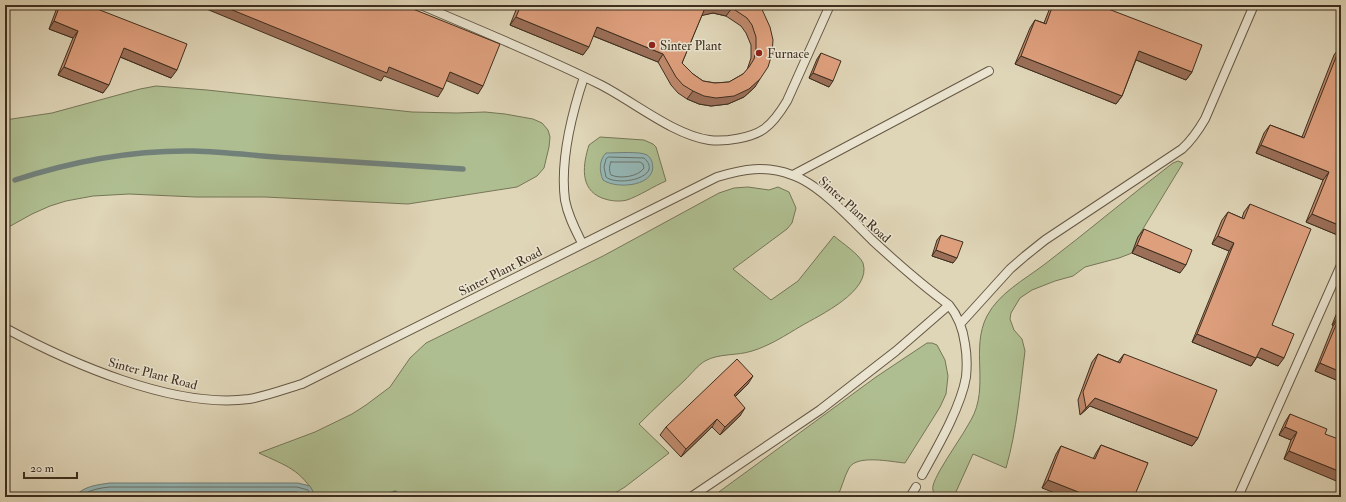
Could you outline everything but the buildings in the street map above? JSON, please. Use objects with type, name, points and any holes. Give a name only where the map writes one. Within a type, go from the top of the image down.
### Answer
[{"type":"lane","points":[[421,5],[584,77],[618,94],[668,124],[697,137],[718,140],[739,138],[758,132],[765,128],[778,115],[787,101],[830,5]]},
{"type":"lane","points":[[922,475],[952,417],[966,377],[966,354],[961,323],[1006,273],[1024,256],[1045,240],[1182,149],[1191,141],[1205,119],[1254,5]]},
{"type":"lane","points":[[793,175],[989,71]]},
{"type":"lane","points":[[582,243],[570,220],[565,200],[564,178],[570,126],[575,104],[584,77]]},
{"type":"lane","name":"Sinter Plant Road","points":[[5,328],[72,361],[136,384],[198,398],[232,400],[250,399],[302,384],[717,177],[752,168],[772,169],[793,175],[812,185],[902,267],[949,306],[955,312],[961,323]]},
{"type":"lane","points":[[1238,497],[1341,264]]},
{"type":"lane","points":[[691,497],[820,410],[896,351],[949,306]]},
{"type":"lane","points":[[910,497],[916,487]]},
{"type":"green space","points":[[156,86],[412,112],[485,112],[505,114],[533,119],[542,123],[548,130],[550,137],[549,147],[544,168],[537,176],[517,187],[408,204],[265,197],[196,197],[129,194],[93,196],[66,201],[50,206],[5,229],[5,120],[52,113]]},
{"type":"green space","points":[[600,137],[644,140],[653,144],[656,147],[666,181],[624,201],[608,200],[595,194],[589,189],[586,182],[584,168],[589,145]]},
{"type":"green space","points":[[1178,161],[1183,163],[1138,237],[1132,253],[1085,267],[1073,276],[1032,290],[1020,298],[1011,313],[1010,319],[1014,330],[1022,339],[1025,351],[1016,425],[1006,468],[973,454],[955,494],[962,497],[936,497],[933,492],[935,480],[971,420],[976,407],[980,381],[979,355],[982,329],[992,308],[998,300],[1013,287],[1061,252],[1169,166]]},
{"type":"green space","points":[[748,187],[769,190],[778,187],[789,192],[796,208],[792,223],[787,229],[733,269],[771,300],[798,281],[834,236],[854,252],[863,263],[864,273],[860,283],[842,301],[831,309],[783,337],[746,353],[710,358],[700,365],[639,424],[669,453],[615,493],[604,495],[552,497],[316,497],[305,480],[292,469],[259,453],[315,432],[352,414],[366,405],[390,387],[410,358],[426,343],[603,256],[719,193],[734,188]]},
{"type":"green space","points":[[927,343],[937,345],[945,360],[948,376],[946,394],[940,407],[905,463],[884,460],[867,460],[859,461],[853,464],[847,471],[837,497],[712,497],[876,377]]},
{"type":"water","points":[[606,153],[634,153],[648,155],[652,162],[652,170],[649,176],[643,181],[635,184],[618,185],[609,183],[603,180],[600,169],[602,159]]},
{"type":"water","points":[[110,483],[298,483],[310,486],[316,497],[74,497],[86,488]]},
{"type":"waterway","points":[[15,180],[81,162],[148,152],[171,151],[218,152],[463,169]]},
{"type":"waterway","points":[[384,497],[395,493]]},
{"type":"place","name":"Sinter Plant","points":[[652,45]]},
{"type":"place","name":"Furnace","points":[[759,53]]}]
